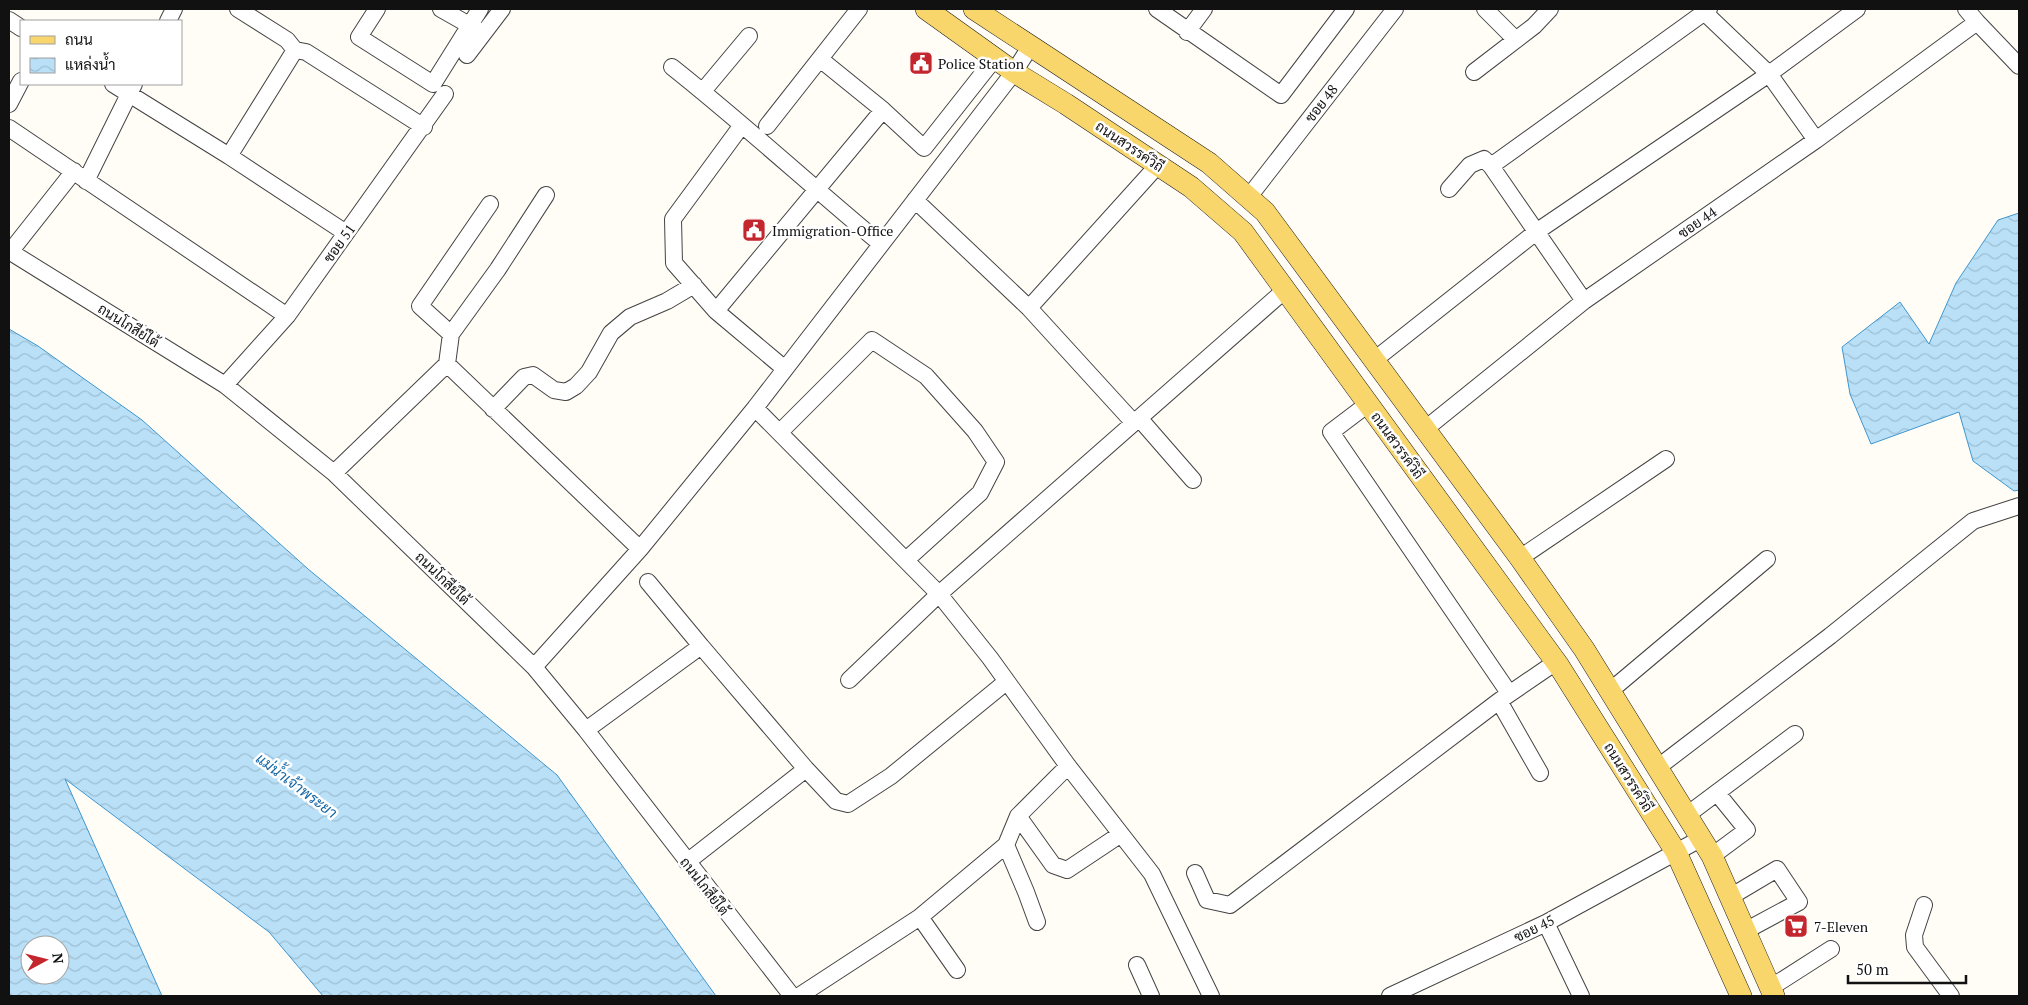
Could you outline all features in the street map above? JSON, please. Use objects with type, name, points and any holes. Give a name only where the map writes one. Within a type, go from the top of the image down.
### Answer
[{"type":"main road","name":"ถนนสวรรค์วิถี","points":[[926,9],[1014,72],[1191,187],[1243,232],[1556,662],[1676,852],[1740,996]]},
{"type":"main road","name":"ถนนสวรรค์วิถี","points":[[974,9],[1209,163],[1265,212],[1520,558],[1584,649],[1707,847],[1772,992]]},
{"type":"street","points":[[238,9],[287,40],[295,50],[306,52],[424,126]]},
{"type":"street","points":[[377,9],[359,36],[433,84],[477,29],[502,9]]},
{"type":"street","points":[[441,9],[477,29]]},
{"type":"street","points":[[467,54],[477,29],[480,9]]},
{"type":"street","points":[[767,126],[859,9]]},
{"type":"street","points":[[1157,9],[1187,32],[1281,95],[1346,9]]},
{"type":"street","points":[[1187,32],[1204,9]]},
{"type":"street","name":"ซอย 48","points":[[1248,198],[1395,9]]},
{"type":"street","points":[[1485,9],[1516,40]]},
{"type":"street","points":[[1474,72],[1534,26],[1550,9]]},
{"type":"street","points":[[1373,361],[1536,232],[1769,74],[1856,9]]},
{"type":"street","points":[[1966,9],[2019,66]]},
{"type":"street","points":[[1491,166],[1706,10],[1769,74],[1816,140]]},
{"type":"street","points":[[9,20],[20,27]]},
{"type":"street","name":"ซอย 44","points":[[1424,430],[1584,301],[1816,140],[1977,22]]},
{"type":"street","points":[[703,91],[749,36]]},
{"type":"street","points":[[534,667],[640,549],[755,408],[1014,72],[1030,47]]},
{"type":"street","points":[[229,156],[295,50]]},
{"type":"street","points":[[820,59],[883,110],[924,148],[995,58]]},
{"type":"street","points":[[672,67],[703,91],[816,190],[882,244]]},
{"type":"street","points":[[9,104],[20,83]]},
{"type":"street","points":[[118,85],[132,88],[229,156],[346,234]]},
{"type":"street","points":[[9,252],[80,176],[132,88]]},
{"type":"street","name":"ซอย 51","points":[[226,385],[287,316],[445,94]]},
{"type":"street","points":[[716,311],[883,110]]},
{"type":"street","points":[[742,125],[672,219],[674,263],[716,311],[785,369]]},
{"type":"street","points":[[9,128],[287,316]]},
{"type":"street","points":[[1449,189],[1470,166],[1484,159],[1491,166],[1584,301]]},
{"type":"street","points":[[1029,308],[1158,165]]},
{"type":"street","points":[[334,473],[447,364],[451,334],[498,269],[546,195]]},
{"type":"street","points":[[916,200],[1029,308],[1193,480]]},
{"type":"street","points":[[451,334],[420,306],[490,204]]},
{"type":"street","name":"ถนนโกสีย์ใต้","points":[[9,252],[226,385],[334,473],[534,667],[586,730],[792,996]]},
{"type":"street","points":[[493,409],[524,377],[533,376],[554,390],[566,392],[576,386],[589,372],[611,332],[630,317],[667,302],[694,285]]},
{"type":"street","points":[[849,680],[939,594],[1285,290]]},
{"type":"street","points":[[780,432],[872,340],[926,376],[975,431],[996,462],[980,494],[906,560]]},
{"type":"street","points":[[447,364],[640,549]]},
{"type":"street","points":[[1368,404],[1331,432],[1504,697],[1540,773]]},
{"type":"street","points":[[755,408],[939,594],[1152,874],[1211,996]]},
{"type":"street","points":[[1520,558],[1666,459]]},
{"type":"street","points":[[1657,768],[1830,636],[1973,521],[2019,506]]},
{"type":"street","points":[[1610,691],[1767,559]]},
{"type":"street","points":[[648,582],[806,769],[836,801],[848,804],[891,776],[1006,682]]},
{"type":"street","points":[[586,730],[701,646]]},
{"type":"street","points":[[1195,873],[1207,900],[1230,905],[1504,697],[1556,662]]},
{"type":"street","points":[[1688,816],[1795,734]]},
{"type":"street","points":[[799,996],[920,917],[1006,846],[1018,816],[1068,766]]},
{"type":"street","points":[[687,862],[806,769]]},
{"type":"street","name":"ซอย 45","points":[[1390,996],[1546,923],[1676,852],[1707,847],[1747,830],[1717,793]]},
{"type":"street","points":[[1018,816],[1053,865],[1067,870],[1121,834]]},
{"type":"street","points":[[1006,846],[1037,922]]},
{"type":"street","points":[[1730,897],[1777,869],[1799,902],[1745,931]]},
{"type":"street","points":[[1924,905],[1914,935],[1915,947],[1951,996]]},
{"type":"street","points":[[920,917],[957,970]]},
{"type":"street","points":[[1546,923],[1581,996]]},
{"type":"street","points":[[1772,992],[1832,949]]},
{"type":"street","points":[[1136,965],[1151,996]]},
{"type":"water","points":[[2019,213],[2019,490],[2014,491],[1973,461],[1959,412],[1871,444],[1850,394],[1842,347],[1900,302],[1929,344],[1956,283],[1998,220]]},
{"type":"water","name":"แม่น้ำเจ้าพระยา","points":[[9,329],[38,346],[142,420],[308,569],[557,775],[716,996],[323,996],[269,932],[65,779],[162,996],[9,996]]},
{"type":"place","name":"Police Station","points":[[921,63]]},
{"type":"place","name":"Immigration-Office","points":[[754,230]]},
{"type":"place","name":"7-Eleven","points":[[1796,926]]}]
